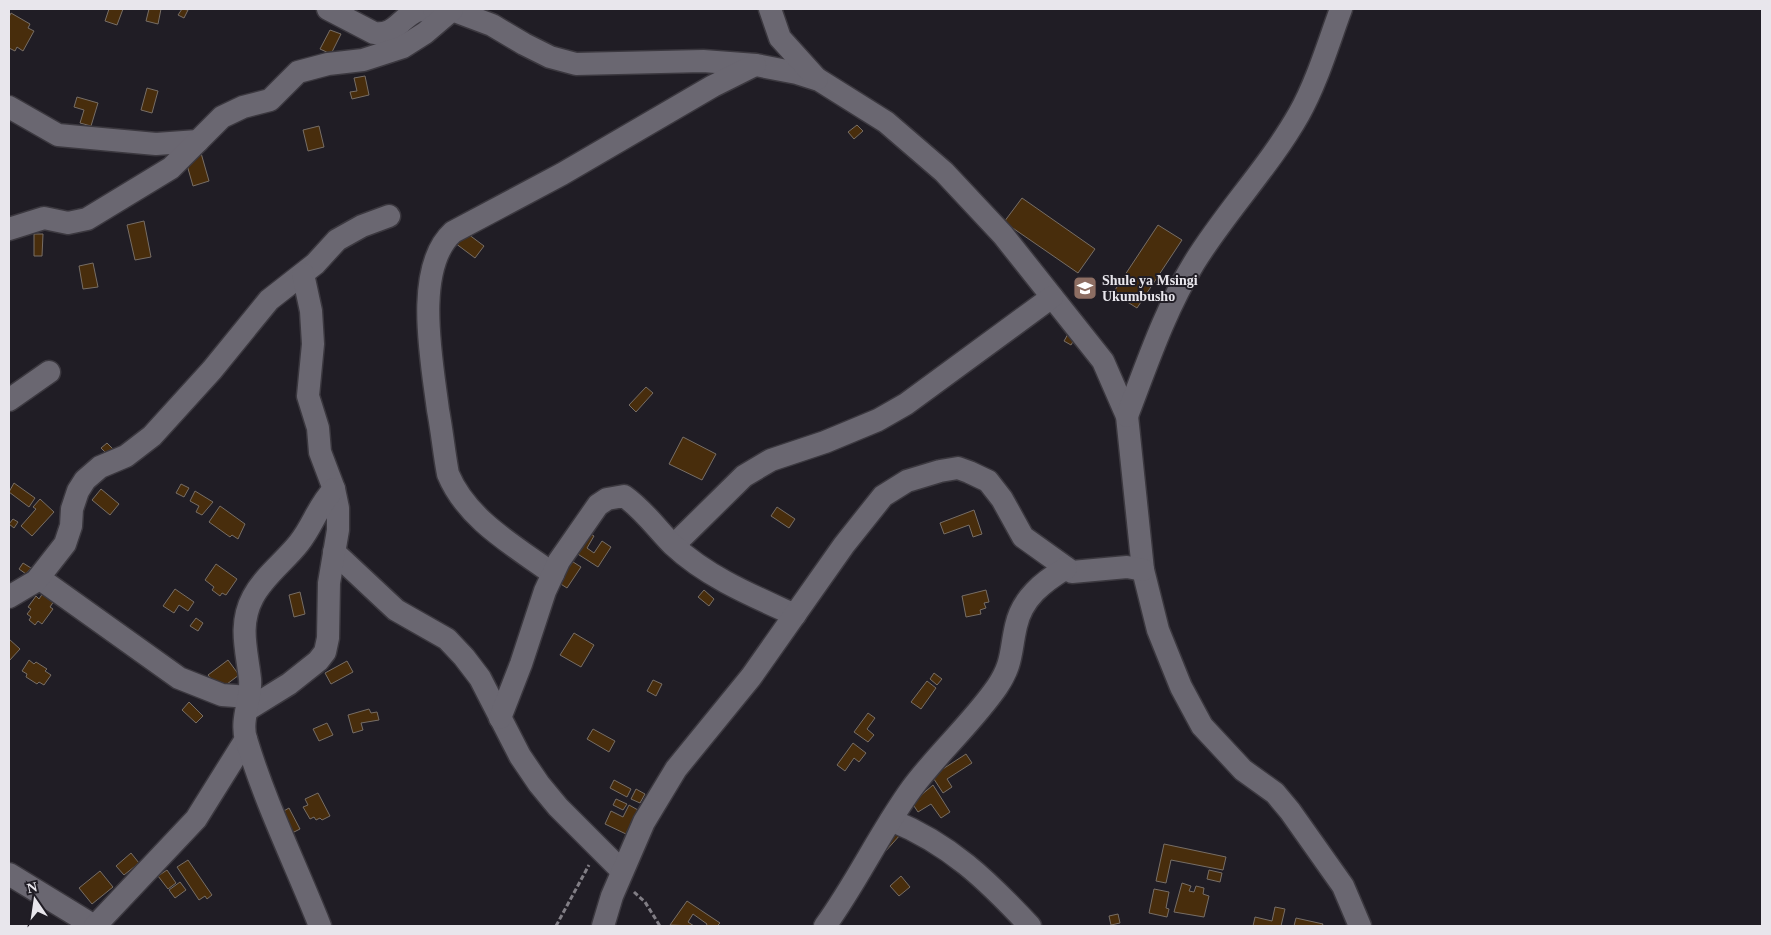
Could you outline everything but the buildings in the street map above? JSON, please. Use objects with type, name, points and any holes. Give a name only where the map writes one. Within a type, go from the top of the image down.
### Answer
[{"type":"street","points":[[328,9],[374,33],[383,34],[392,31],[414,12],[428,9]]},
{"type":"street","points":[[770,9],[780,38],[819,80],[886,122],[944,172],[1003,235],[1103,361],[1127,416],[1143,570],[1158,630],[1181,687],[1202,726],[1243,770],[1275,793],[1290,811],[1343,886],[1360,926]]},
{"type":"street","points":[[1127,416],[1156,341],[1193,264],[1229,211],[1265,166],[1299,114],[1312,87],[1341,9]]},
{"type":"street","points":[[9,229],[44,218],[68,223],[88,219],[156,180],[171,168],[222,117],[243,107],[270,100],[298,72],[328,64],[363,60],[403,47],[425,33],[443,10],[492,25],[550,57],[576,64],[703,61],[756,65],[819,80]]},
{"type":"street","points":[[553,574],[500,536],[469,510],[454,489],[448,474],[431,358],[429,308],[432,274],[438,253],[443,241],[453,232],[562,174],[713,86],[756,65]]},
{"type":"street","points":[[9,107],[58,135],[156,144],[198,142]]},
{"type":"street","points":[[9,597],[39,578],[64,544],[71,526],[72,509],[78,491],[85,480],[100,467],[126,456],[152,436],[234,344],[269,300],[303,274],[345,234],[389,216]]},
{"type":"street","points":[[39,578],[179,678],[248,703],[302,675],[318,661],[325,652],[329,584],[339,518],[334,489],[320,452],[318,428],[308,396],[314,344],[311,311],[303,274]]},
{"type":"street","points":[[674,545],[744,476],[771,460],[825,442],[878,420],[906,404],[1052,297]]},
{"type":"street","points":[[9,400],[49,372]]},
{"type":"street","points":[[602,926],[621,874],[644,822],[676,769],[730,704],[844,545],[883,496],[907,481],[940,470],[958,468],[988,481],[1002,498],[1023,537],[1072,572],[1127,567],[1143,570]]},
{"type":"street","points":[[320,926],[282,840],[246,739],[250,682],[243,633],[253,597],[299,544],[310,528],[322,501],[334,489]]},
{"type":"street","points":[[500,718],[553,574],[592,512],[598,505],[614,497],[624,496],[674,545],[712,574],[750,595],[795,615]]},
{"type":"street","points":[[334,552],[396,610],[447,639],[480,678],[520,756],[539,784],[558,807],[600,848],[621,874]]},
{"type":"street","points":[[825,926],[841,904],[891,820],[933,761],[978,712],[998,686],[1011,664],[1016,626],[1021,610],[1030,596],[1045,581],[1066,568]]},
{"type":"street","points":[[9,874],[95,926],[196,819],[246,739]]},
{"type":"street","points":[[891,820],[941,844],[971,866],[1030,926]]},
{"type":"path","points":[[556,926],[574,890],[600,848]]},
{"type":"path","points":[[621,874],[645,902],[660,926]]},
{"type":"place","name":"Shule ya Msingi Ukumbusho","points":[[1085,288]]}]
